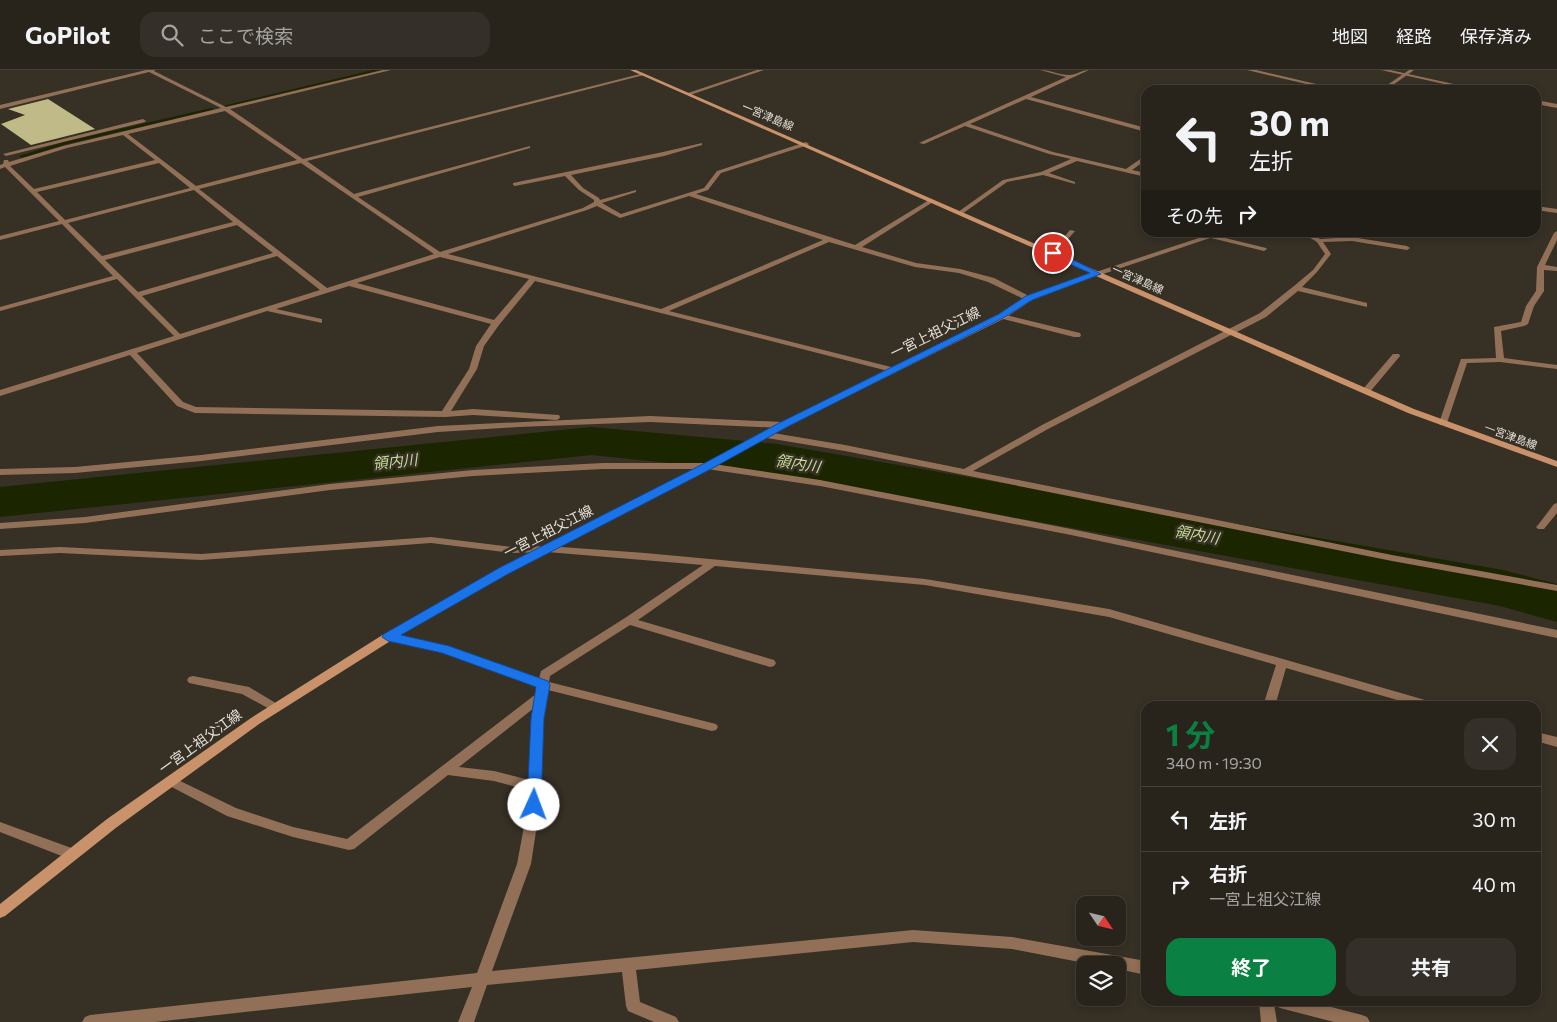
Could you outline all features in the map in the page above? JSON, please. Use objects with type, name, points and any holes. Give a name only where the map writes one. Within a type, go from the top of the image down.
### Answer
[{"type":"main road","name":"一宮津島線","points":[[632,70],[806,144],[1097,274],[1443,423],[1557,464]]},
{"type":"main road","name":"一宮上祖父江線","points":[[0,912],[72,854],[170,781],[275,708],[388,637],[503,571],[783,425],[1002,316],[1029,298],[1097,274]]},
{"type":"street","points":[[0,107],[150,70],[217,103],[438,254],[892,370]]},
{"type":"street","points":[[274,90],[360,70]]},
{"type":"street","points":[[3,166],[65,147],[389,70]]},
{"type":"street","points":[[688,94],[762,70]]},
{"type":"street","points":[[1042,70],[1071,77]]},
{"type":"street","points":[[922,143],[1087,70]]},
{"type":"street","points":[[1249,70],[1316,85]]},
{"type":"street","points":[[1383,70],[1455,85]]},
{"type":"street","points":[[1390,85],[1412,70]]},
{"type":"street","points":[[0,238],[642,74]]},
{"type":"street","points":[[1026,97],[1141,129]]},
{"type":"street","points":[[208,106],[226,101]]},
{"type":"street","points":[[1541,103],[1557,106]]},
{"type":"street","points":[[3,166],[3,152],[152,119]]},
{"type":"street","points":[[965,124],[1051,153],[1141,174]]},
{"type":"street","points":[[124,133],[325,290]]},
{"type":"street","points":[[515,184],[664,154],[700,144]]},
{"type":"street","points":[[566,173],[581,189],[596,199],[596,203],[620,216],[706,188],[719,172],[806,144]]},
{"type":"street","points":[[353,196],[528,147]]},
{"type":"street","points":[[960,213],[1005,181],[1043,173],[1078,159]]},
{"type":"street","points":[[1128,170],[1141,160]]},
{"type":"street","points":[[34,191],[160,161]]},
{"type":"street","points":[[3,166],[34,191],[116,277],[178,336]]},
{"type":"street","points":[[1043,173],[1073,183]]},
{"type":"street","points":[[0,393],[585,209],[596,203],[634,191]]},
{"type":"street","points":[[689,194],[829,240],[915,265],[960,271],[983,278],[1029,298]]},
{"type":"street","points":[[856,248],[932,201]]},
{"type":"street","points":[[1541,209],[1557,211]]},
{"type":"street","points":[[99,259],[239,222]]},
{"type":"street","points":[[1053,253],[1072,231]]},
{"type":"street","points":[[1500,360],[1497,330],[1524,324],[1530,306],[1540,291],[1541,267],[1557,233]]},
{"type":"street","points":[[1097,274],[1213,237],[1264,249]]},
{"type":"street","points":[[965,472],[1045,426],[1262,315],[1297,288],[1328,254],[1319,241],[1312,237]]},
{"type":"street","points":[[1247,244],[1256,238]]},
{"type":"street","points":[[1319,241],[1335,238],[1360,239],[1408,248]]},
{"type":"street","points":[[662,311],[829,240]]},
{"type":"street","points":[[136,295],[279,253]]},
{"type":"street","points":[[1541,267],[1557,269]]},
{"type":"street","points":[[0,309],[116,277]]},
{"type":"street","points":[[445,414],[474,368],[480,346],[496,323],[534,278]]},
{"type":"street","points":[[347,283],[496,323]]},
{"type":"street","points":[[1297,288],[1364,305]]},
{"type":"street","points":[[267,309],[320,321]]},
{"type":"street","points":[[1002,316],[1077,335]]},
{"type":"street","points":[[131,351],[180,404],[195,410],[445,414],[473,412],[612,420]]},
{"type":"street","points":[[1366,390],[1396,356]]},
{"type":"street","points":[[1443,423],[1464,360],[1500,360],[1557,367]]},
{"type":"street","points":[[0,472],[75,470],[201,458],[438,429],[518,424],[650,419],[783,425]]},
{"type":"street","points":[[764,436],[965,472],[1392,558],[1557,588]]},
{"type":"street","points":[[0,526],[85,520],[330,488],[473,473],[603,466],[711,464],[820,483],[1071,532],[1557,634]]},
{"type":"street","points":[[1541,527],[1557,506]]},
{"type":"street","points":[[0,553],[60,550],[201,557],[431,540],[512,550],[547,549],[925,582],[1099,612],[1415,701]]},
{"type":"street","points":[[466,1022],[524,864],[534,805],[541,691],[545,674],[629,621],[711,564]]},
{"type":"street","points":[[629,621],[770,662]]},
{"type":"street","points":[[388,637],[444,649],[541,691],[712,726]]},
{"type":"street","points":[[1271,701],[1282,663]]},
{"type":"street","points":[[193,680],[245,690],[275,708]]},
{"type":"street","points":[[170,781],[232,812],[293,832],[349,845],[446,770],[541,691]]},
{"type":"street","points":[[1541,737],[1557,742]]},
{"type":"street","points":[[446,770],[494,776],[534,787]]},
{"type":"street","points":[[0,828],[72,854]]},
{"type":"street","points":[[90,1022],[174,1017],[482,979],[913,936],[1012,943],[1141,967]]},
{"type":"street","points":[[628,965],[633,1006],[671,1022]]},
{"type":"street","points":[[1267,1006],[1269,1022]]},
{"type":"street","points":[[1300,1006],[1362,1022]]},
{"type":"building","points":[[48,99],[95,129],[31,145],[1,124],[25,115],[8,109]]},
{"type":"waterway","points":[[225,106],[379,70]]},
{"type":"waterway","points":[[22,156],[66,143],[211,109]]},
{"type":"waterway","name":"領内川","points":[[0,502],[591,441],[777,459],[1503,588],[1557,603]]},
{"type":"route","points":[[534,805],[538,718],[543,685],[444,649],[388,637],[503,571],[762,438],[783,425],[1002,316],[1029,298],[1097,274],[1053,253]]}]
